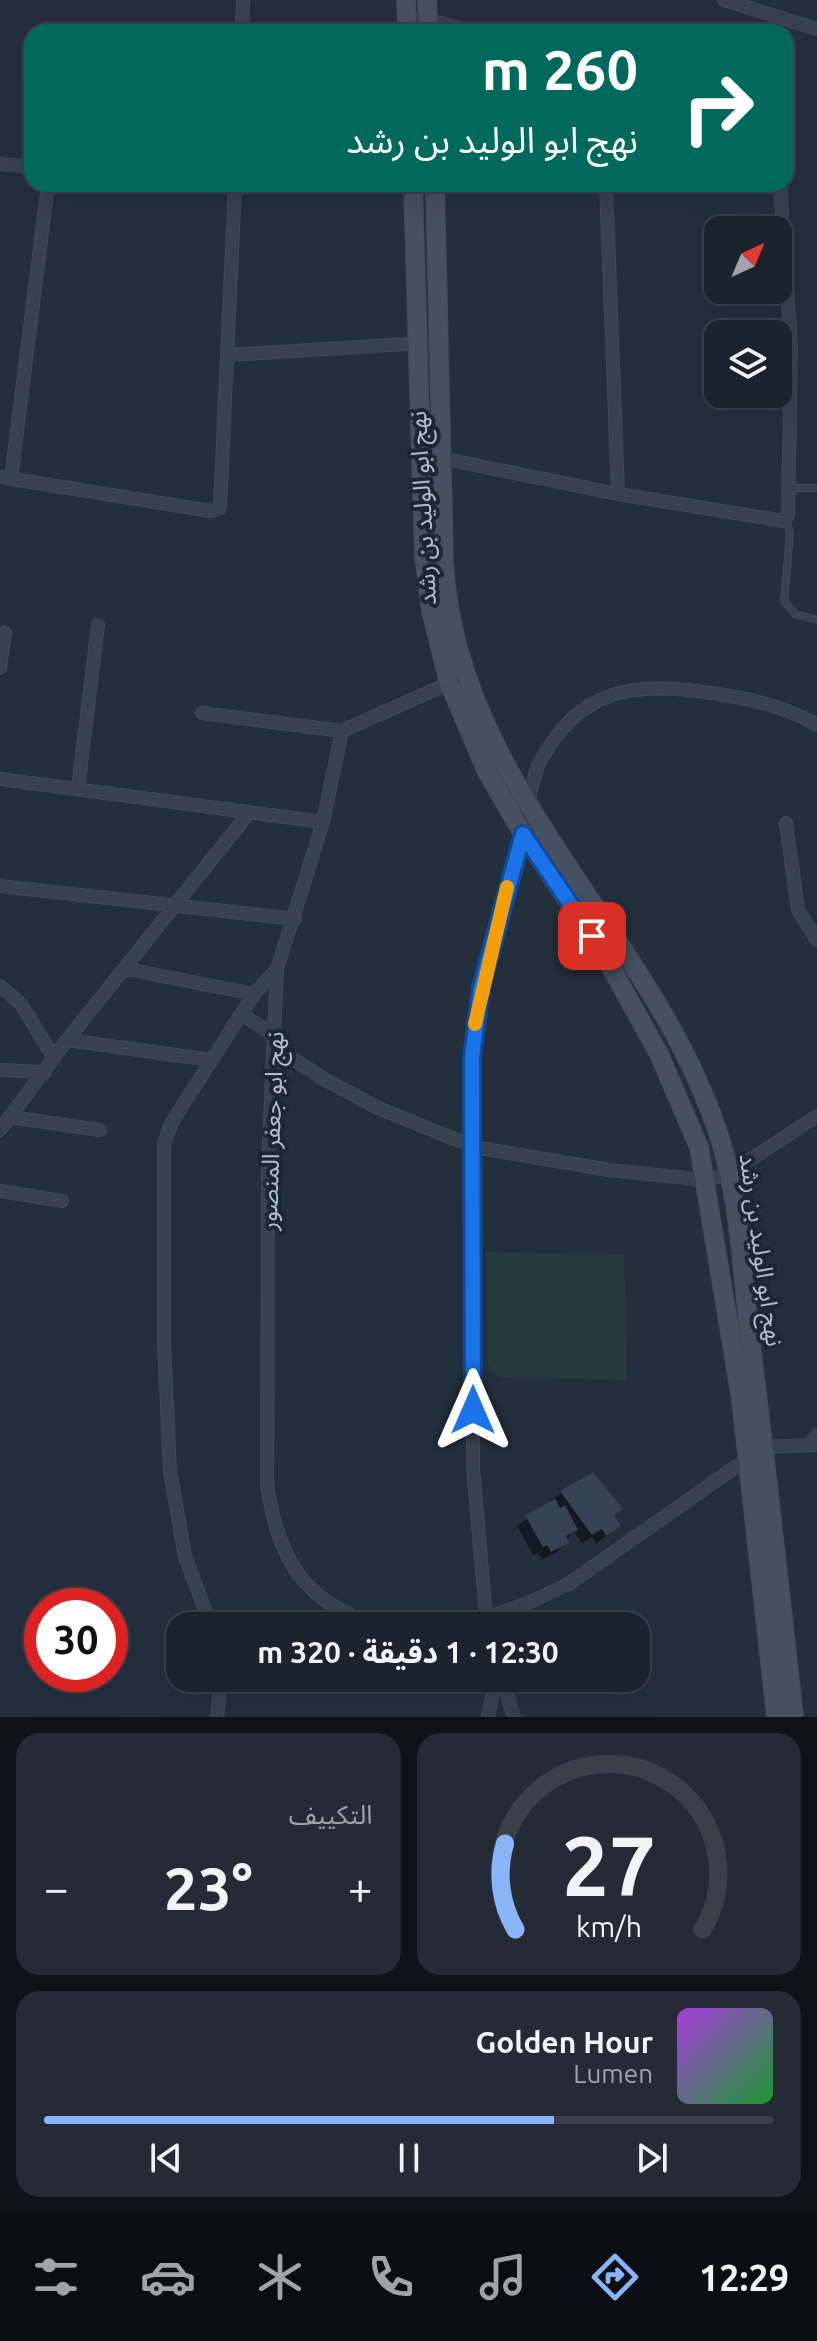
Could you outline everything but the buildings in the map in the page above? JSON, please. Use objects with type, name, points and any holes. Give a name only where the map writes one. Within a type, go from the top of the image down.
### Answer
[{"type":"street","points":[[242,24],[243,0]]},
{"type":"street","points":[[724,0],[817,29]]},
{"type":"street","points":[[407,16],[428,17],[449,24]]},
{"type":"street","points":[[0,164],[24,166]]},
{"type":"street","points":[[47,192],[5,478],[217,510],[222,504],[234,192]]},
{"type":"street","name":"نهج ابو الوليد بن رشد","points":[[413,192],[426,581],[449,683],[487,772],[636,1011],[699,1147],[756,1451],[794,1717]]},
{"type":"street","name":"نهج ابو الوليد بن رشد","points":[[435,192],[446,587],[469,676],[505,766],[528,808],[656,1004],[705,1101],[721,1142],[728,1174],[756,1451],[776,1717]]},
{"type":"street","points":[[606,192],[618,494]]},
{"type":"street","points":[[423,457],[443,457],[618,494],[777,522],[786,519],[791,346],[781,192]]},
{"type":"street","points":[[229,355],[438,342]]},
{"type":"street","points":[[78,788],[98,625]]},
{"type":"street","points":[[0,668],[5,633]]},
{"type":"street","points":[[202,713],[342,731],[469,676]]},
{"type":"street","points":[[485,1612],[473,1469],[472,1057],[475,1024],[492,942],[523,834],[537,768],[553,739],[574,715],[613,693],[662,687],[694,690],[767,704],[817,725]]},
{"type":"street","name":"نهج ابو جعفر المنصور","points":[[341,1612],[309,1588],[284,1554],[270,1504],[266,1457],[268,1160],[277,969],[323,822],[342,731]]},
{"type":"street","points":[[0,779],[323,822]]},
{"type":"street","points":[[0,1130],[67,1040],[127,969],[248,814]]},
{"type":"street","points":[[786,823],[798,910],[817,940]]},
{"type":"street","points":[[0,886],[295,919]]},
{"type":"street","points":[[127,969],[254,994]]},
{"type":"street","points":[[206,1612],[185,1556],[170,1471],[164,1344],[164,1144],[172,1122],[211,1060],[254,994],[277,969]]},
{"type":"street","points":[[0,986],[21,1004],[54,1058]]},
{"type":"street","points":[[243,1015],[276,1037],[290,1057],[324,1079],[378,1108],[474,1147],[609,1170],[706,1180],[728,1174],[817,1116]]},
{"type":"street","points":[[67,1040],[211,1060]]},
{"type":"street","points":[[0,1070],[45,1072]]},
{"type":"street","points":[[10,1117],[100,1130]]},
{"type":"street","points":[[0,1191],[62,1201]]},
{"type":"street","points":[[508,1612],[570,1583],[756,1451],[811,1445]]},
{"type":"street","points":[[217,1717],[220,1692]]},
{"type":"street","points":[[488,1717],[495,1692]]},
{"type":"street","points":[[504,1692],[514,1717]]},
{"type":"lane","points":[[788,488],[817,488]]},
{"type":"lane","points":[[786,519],[790,533],[784,601],[795,614],[817,620]]},
{"type":"lane","points":[[811,1445],[817,1431]]},
{"type":"green space","points":[[486,1252],[624,1255],[627,1380],[499,1377],[487,1365]]},
{"type":"slow traffic","points":[[475,1024],[481,987],[507,887]]},
{"type":"route","points":[[473,1410],[472,1057],[481,987],[523,834],[592,936]]}]
